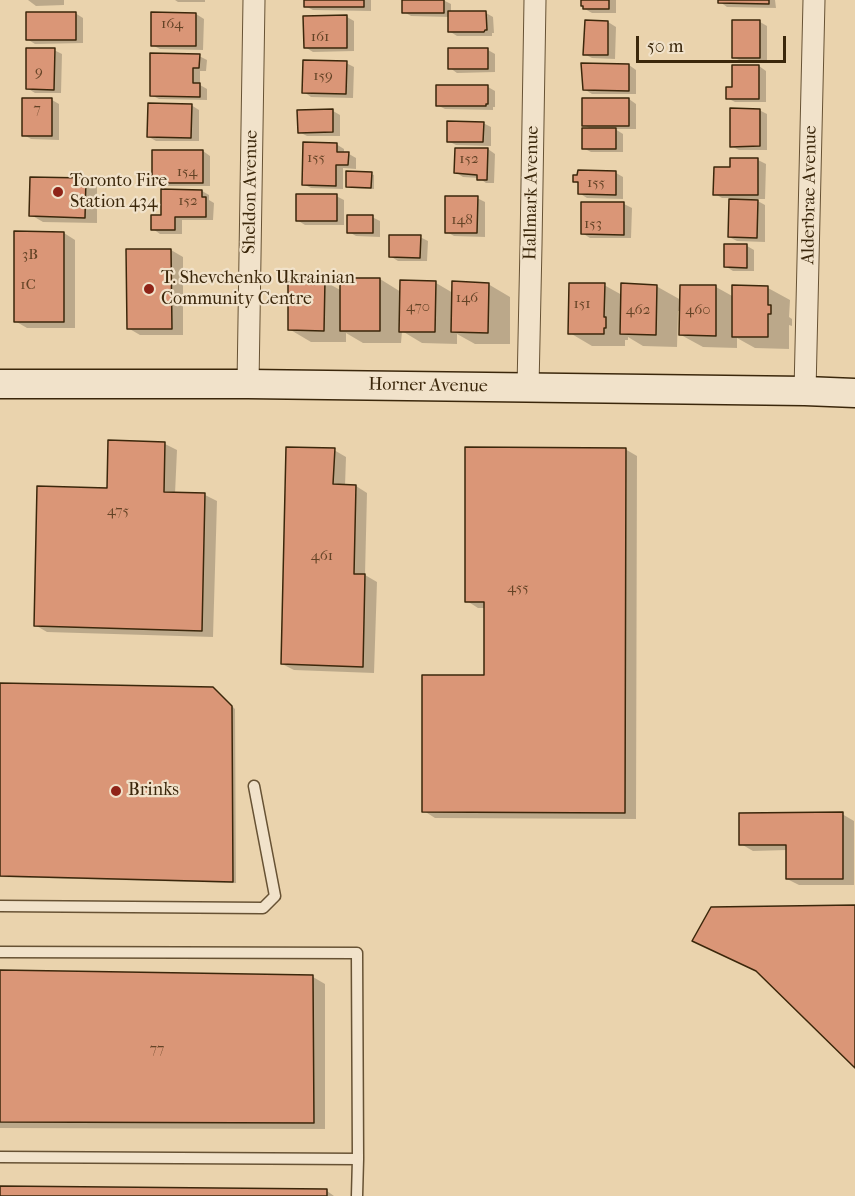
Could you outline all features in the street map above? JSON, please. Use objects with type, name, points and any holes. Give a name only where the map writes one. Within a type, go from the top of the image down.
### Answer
[{"type":"main road","name":"Horner Avenue","points":[[0,384],[248,384],[855,393]]},
{"type":"street","name":"Sheldon Avenue","points":[[248,384],[254,0]]},
{"type":"street","name":"Hallmark Avenue","points":[[528,387],[535,0]]},
{"type":"street","name":"Alderbrae Avenue","points":[[805,391],[814,0]]},
{"type":"lane","points":[[0,906],[263,908],[275,896],[254,786]]},
{"type":"lane","points":[[0,952],[357,953],[357,1196]]},
{"type":"lane","points":[[0,1157],[358,1159]]},
{"type":"building","points":[[304,0],[364,0],[364,7],[304,7]]},
{"type":"building","points":[[402,0],[444,0],[444,13],[402,13]]},
{"type":"building","points":[[581,0],[609,0],[609,9],[583,9]]},
{"type":"building","points":[[718,0],[769,0],[769,4],[718,3]]},
{"type":"building","points":[[448,11],[486,11],[487,30],[484,32],[448,32]]},
{"type":"building","points":[[26,12],[76,12],[76,40],[26,40]]},
{"type":"building","points":[[151,12],[196,13],[196,46],[151,46]]},
{"type":"building","points":[[347,15],[347,48],[304,48],[303,16]]},
{"type":"building","points":[[585,20],[608,21],[608,55],[583,55]]},
{"type":"building","points":[[732,20],[760,20],[760,58],[732,58]]},
{"type":"building","points":[[26,48],[55,48],[54,90],[26,89]]},
{"type":"building","points":[[448,48],[488,48],[488,69],[448,69]]},
{"type":"building","points":[[150,53],[200,54],[199,68],[193,68],[193,83],[200,83],[200,97],[150,96]]},
{"type":"building","points":[[303,60],[347,61],[346,94],[302,93]]},
{"type":"building","points":[[581,63],[629,64],[629,91],[583,90]]},
{"type":"building","points":[[732,65],[759,65],[759,99],[726,99],[726,87],[732,87]]},
{"type":"building","points":[[436,85],[488,85],[488,104],[486,106],[436,106]]},
{"type":"building","points":[[22,98],[52,98],[52,136],[22,136]]},
{"type":"building","points":[[582,98],[629,98],[629,126],[582,126]]},
{"type":"building","points":[[148,103],[192,104],[191,138],[147,137]]},
{"type":"building","points":[[730,108],[760,109],[760,146],[730,147]]},
{"type":"building","points":[[333,109],[333,132],[298,133],[297,110]]},
{"type":"building","points":[[447,121],[484,122],[483,142],[447,142]]},
{"type":"building","points":[[582,128],[616,128],[616,149],[582,149]]},
{"type":"building","points":[[303,142],[337,143],[337,152],[349,152],[348,165],[336,165],[336,186],[302,185]]},
{"type":"building","points":[[455,148],[488,148],[487,180],[477,180],[477,175],[454,173]]},
{"type":"building","points":[[152,150],[203,150],[203,183],[152,183]]},
{"type":"building","points":[[730,158],[758,158],[758,195],[713,195],[714,167],[730,167]]},
{"type":"building","points":[[578,170],[616,171],[616,195],[578,194],[578,182],[573,182],[573,175],[577,175]]},
{"type":"building","points":[[346,171],[372,172],[371,188],[346,187]]},
{"type":"building","name":"Toronto Fire Station 434","points":[[30,177],[86,178],[85,218],[29,216]]},
{"type":"building","points":[[161,189],[202,190],[202,197],[206,197],[206,217],[175,217],[175,230],[151,230],[151,215],[161,215]]},
{"type":"building","points":[[296,194],[337,194],[337,221],[296,221]]},
{"type":"building","points":[[445,196],[478,196],[477,233],[445,233]]},
{"type":"building","points":[[729,199],[758,200],[757,238],[728,237]]},
{"type":"building","points":[[581,202],[624,202],[624,235],[581,234]]},
{"type":"building","points":[[347,215],[373,215],[373,233],[347,233]]},
{"type":"building","points":[[14,231],[64,232],[64,322],[14,322]]},
{"type":"building","points":[[389,235],[421,235],[420,258],[389,257]]},
{"type":"building","points":[[724,244],[747,244],[747,268],[724,267]]},
{"type":"building","name":"T. Shevchenko Ukrainian Community Centre","points":[[126,249],[171,249],[172,329],[127,329]]},
{"type":"building","points":[[340,278],[380,278],[380,331],[340,331]]},
{"type":"building","points":[[288,279],[325,280],[324,331],[288,330]]},
{"type":"building","points":[[400,280],[436,281],[435,332],[399,332]]},
{"type":"building","points":[[452,281],[489,283],[488,333],[451,332]]},
{"type":"building","points":[[569,283],[605,283],[606,328],[604,328],[604,334],[568,334]]},
{"type":"building","points":[[621,283],[657,285],[656,335],[620,334]]},
{"type":"building","points":[[680,285],[716,285],[716,336],[679,335]]},
{"type":"building","points":[[732,285],[768,286],[768,305],[771,305],[771,314],[768,314],[768,337],[732,337]]},
{"type":"building","points":[[108,440],[165,442],[164,492],[205,493],[202,631],[34,626],[37,486],[107,488]]},
{"type":"building","points":[[286,447],[335,448],[333,484],[356,485],[354,574],[365,574],[363,667],[281,664]]},
{"type":"building","points":[[465,447],[626,448],[625,813],[422,812],[422,675],[484,675],[484,602],[465,602]]},
{"type":"building","name":"Brinks","points":[[0,683],[213,687],[232,706],[233,882],[0,876]]},
{"type":"building","points":[[843,812],[843,879],[786,879],[786,845],[739,845],[739,813]]},
{"type":"building","points":[[855,905],[855,1068],[756,971],[692,941],[711,907]]},
{"type":"building","points":[[0,970],[313,975],[314,1123],[0,1122]]},
{"type":"building","points":[[0,1186],[327,1189],[327,1196],[0,1196]]},
{"type":"place","name":"Toronto Fire Station 434","points":[[58,192]]},
{"type":"place","name":"T. Shevchenko Ukrainian Community Centre","points":[[149,289]]},
{"type":"place","name":"Brinks","points":[[116,791]]}]
